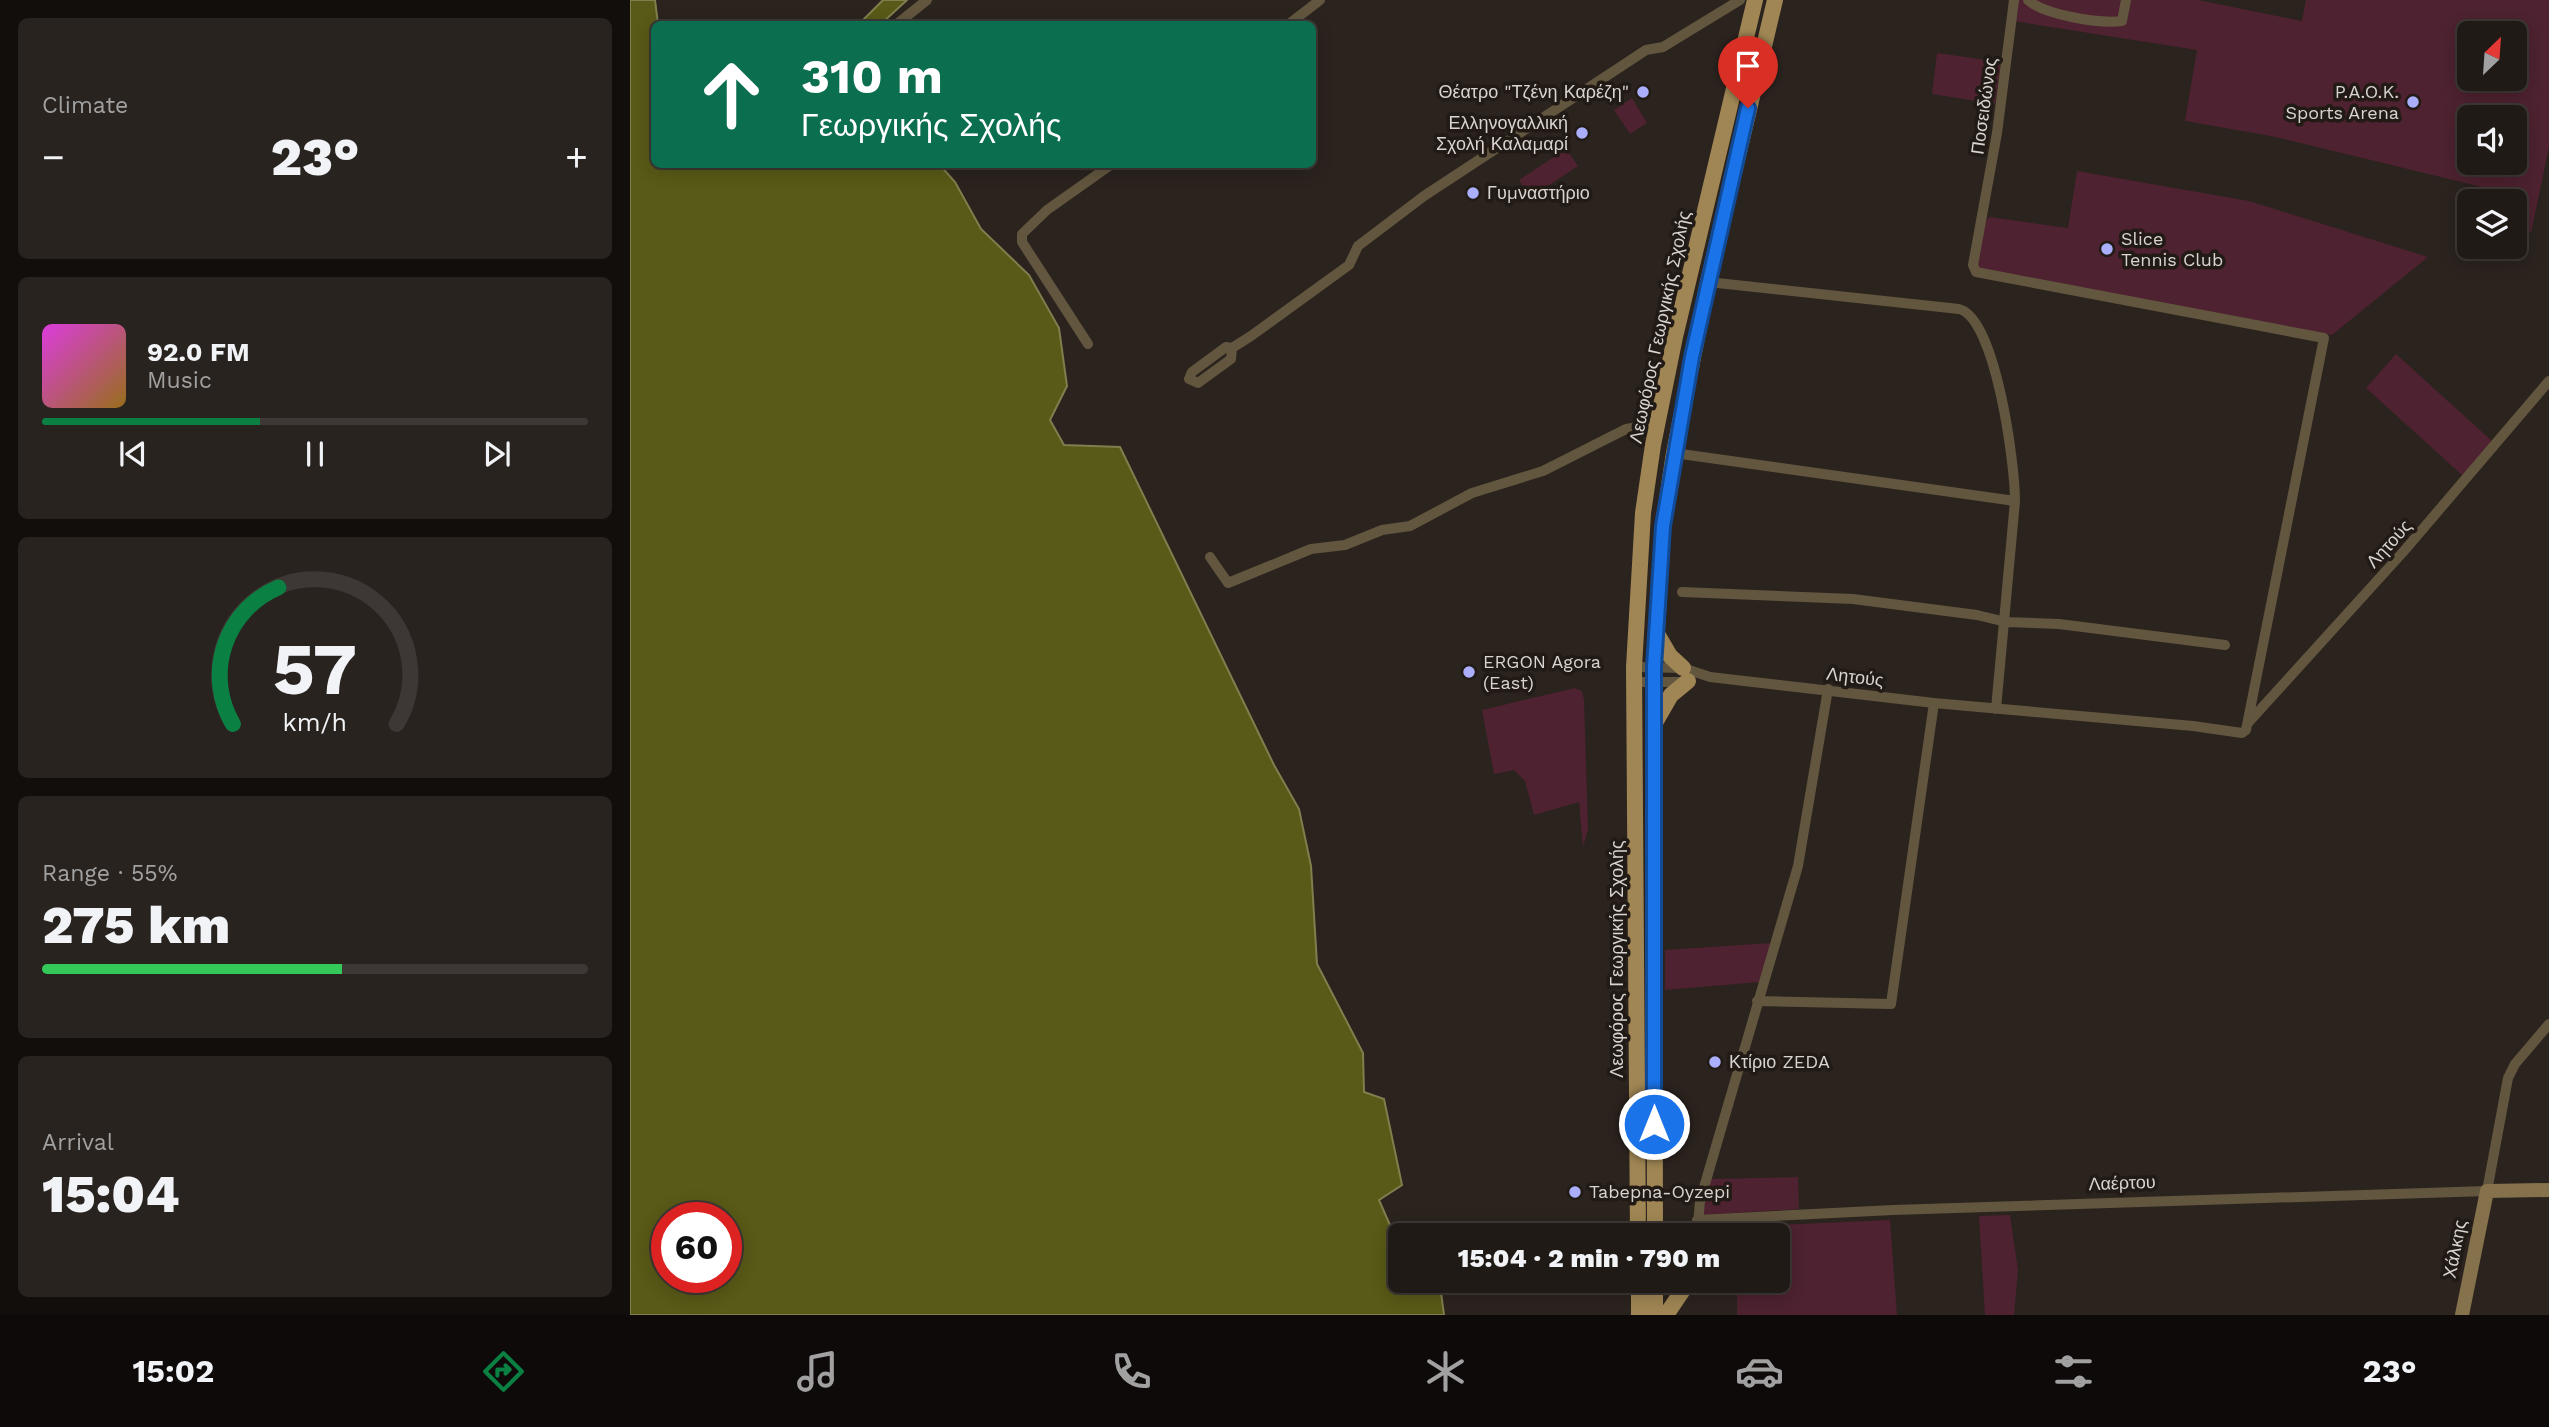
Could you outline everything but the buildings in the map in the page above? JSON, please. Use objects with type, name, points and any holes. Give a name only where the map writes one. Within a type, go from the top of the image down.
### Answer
[{"type":"main road","name":"Λεωφόρος Γεωργικής Σχολής","points":[[1638,1223],[1634,674],[1643,513],[1657,424],[1699,231],[1755,0]]},
{"type":"main road","points":[[1654,727],[1671,695],[1686,675],[1656,632],[1663,526],[1674,453],[1708,282],[1774,0]]},
{"type":"main road","name":"Λεωφόρος Γεωργικής Σχολής","points":[[1654,1223],[1656,632]]},
{"type":"main road","points":[[1639,1315],[1645,1293]]},
{"type":"main road","points":[[1649,1293],[1655,1315]]},
{"type":"main road","points":[[1666,1315],[1682,1293]]},
{"type":"street","points":[[901,21],[927,0]]},
{"type":"street","points":[[1293,21],[1320,0]]},
{"type":"street","points":[[1233,348],[1349,265],[1358,246],[1447,181],[1646,50],[1664,47],[1740,0]]},
{"type":"street","name":"Ποσειδώνος","points":[[2014,0],[1984,216],[1973,265],[1979,273],[2324,337],[2248,723]]},
{"type":"street","points":[[2028,0],[2053,12],[2108,23],[2122,22],[2126,0]]},
{"type":"street","points":[[1088,344],[1022,242],[1022,234],[1047,210],[1106,168]]},
{"type":"street","points":[[1708,282],[1959,309],[1971,314],[1982,335],[2010,436],[2015,500],[1996,709]]},
{"type":"street","name":"Λητούς","points":[[1634,674],[1710,677],[1934,703],[2193,726],[2242,733],[2248,723],[2404,551],[2549,381]]},
{"type":"street","points":[[1210,557],[1228,583],[1311,549],[1345,545],[1382,530],[1410,526],[1472,492],[1543,471],[1626,429],[1657,424]]},
{"type":"street","points":[[1674,453],[2015,500]]},
{"type":"street","points":[[1682,592],[1853,600],[1977,615],[2006,622],[2059,624],[2225,645]]},
{"type":"street","name":"Λητούς","points":[[1634,674],[1654,675]]},
{"type":"street","points":[[1697,1223],[1798,866],[1828,689]]},
{"type":"street","points":[[1758,1001],[1891,1004],[1934,703]]},
{"type":"street","points":[[2487,1191],[2508,1078],[2515,1064],[2549,1024]]},
{"type":"street","name":"Λαέρτου","points":[[1697,1220],[1893,1210],[2549,1190]]},
{"type":"street","name":"Χάλκης","points":[[2462,1315],[2487,1191]]},
{"type":"shaded area","points":[[630,0],[655,0],[658,21],[651,21],[651,168],[943,168],[955,182],[981,229],[1029,275],[1059,328],[1067,386],[1050,420],[1064,445],[1120,447],[1274,765],[1299,809],[1311,866],[1317,964],[1363,1053],[1364,1092],[1384,1099],[1402,1185],[1379,1200],[1389,1223],[1388,1293],[1441,1293],[1444,1315],[630,1315]]},
{"type":"shaded area","points":[[883,0],[907,0],[884,21],[862,21]]},
{"type":"shaded area","name":"P.A.O.K. Sports Arena","points":[[2016,0],[2198,0],[2302,21],[2306,0],[2549,0],[2549,147],[2531,233],[2527,230],[2527,189],[2481,189],[2271,136],[2185,121],[2197,50],[2013,21]]},
{"type":"shaded area","points":[[1937,53],[2001,62],[1995,104],[1932,94]]},
{"type":"shaded area","points":[[1632,98],[1647,123],[1630,134],[1614,110]]},
{"type":"shaded area","points":[[1566,149],[1578,166],[1530,198],[1519,180]]},
{"type":"shaded area","name":"Slice Tennis Club","points":[[2077,171],[2249,201],[2428,257],[2332,335],[1970,269],[1981,228],[1989,217],[2068,228]]},
{"type":"shaded area","points":[[2396,354],[2493,442],[2463,476],[2366,388]]},
{"type":"shaded area","points":[[1575,688],[1582,691],[1584,700],[1588,829],[1583,847],[1579,802],[1534,815],[1525,781],[1514,770],[1494,774],[1482,710]]},
{"type":"shaded area","points":[[1772,943],[1760,982],[1665,990],[1665,950]]},
{"type":"shaded area","points":[[1798,1177],[1799,1209],[1702,1215],[1711,1179]]},
{"type":"shaded area","points":[[2010,1215],[2018,1270],[2014,1315],[1985,1315],[1979,1216]]},
{"type":"shaded area","points":[[1890,1220],[1897,1315],[1737,1315],[1737,1293],[1790,1293],[1790,1225]]},
{"type":"place","name":"Θέατρο \"Τζένη Καρέζη\"","points":[[1643,92]]},
{"type":"place","name":"P.A.O.K. Sports Arena","points":[[2413,102]]},
{"type":"place","name":"Ελληνογαλλική Σχολή Καλαμαρί","points":[[1582,133]]},
{"type":"place","name":"Γυμναστήριο","points":[[1473,193]]},
{"type":"place","name":"Slice Tennis Club","points":[[2107,249]]},
{"type":"place","name":"ERGON Agora (East)","points":[[1469,672]]},
{"type":"place","name":"Κτίριο ZEDA","points":[[1715,1062]]},
{"type":"place","name":"Tabepna-Oyzepi","points":[[1575,1192]]},
{"type":"route","points":[[1654,1124],[1654,667],[1663,526],[1692,357],[1748,108]]}]
